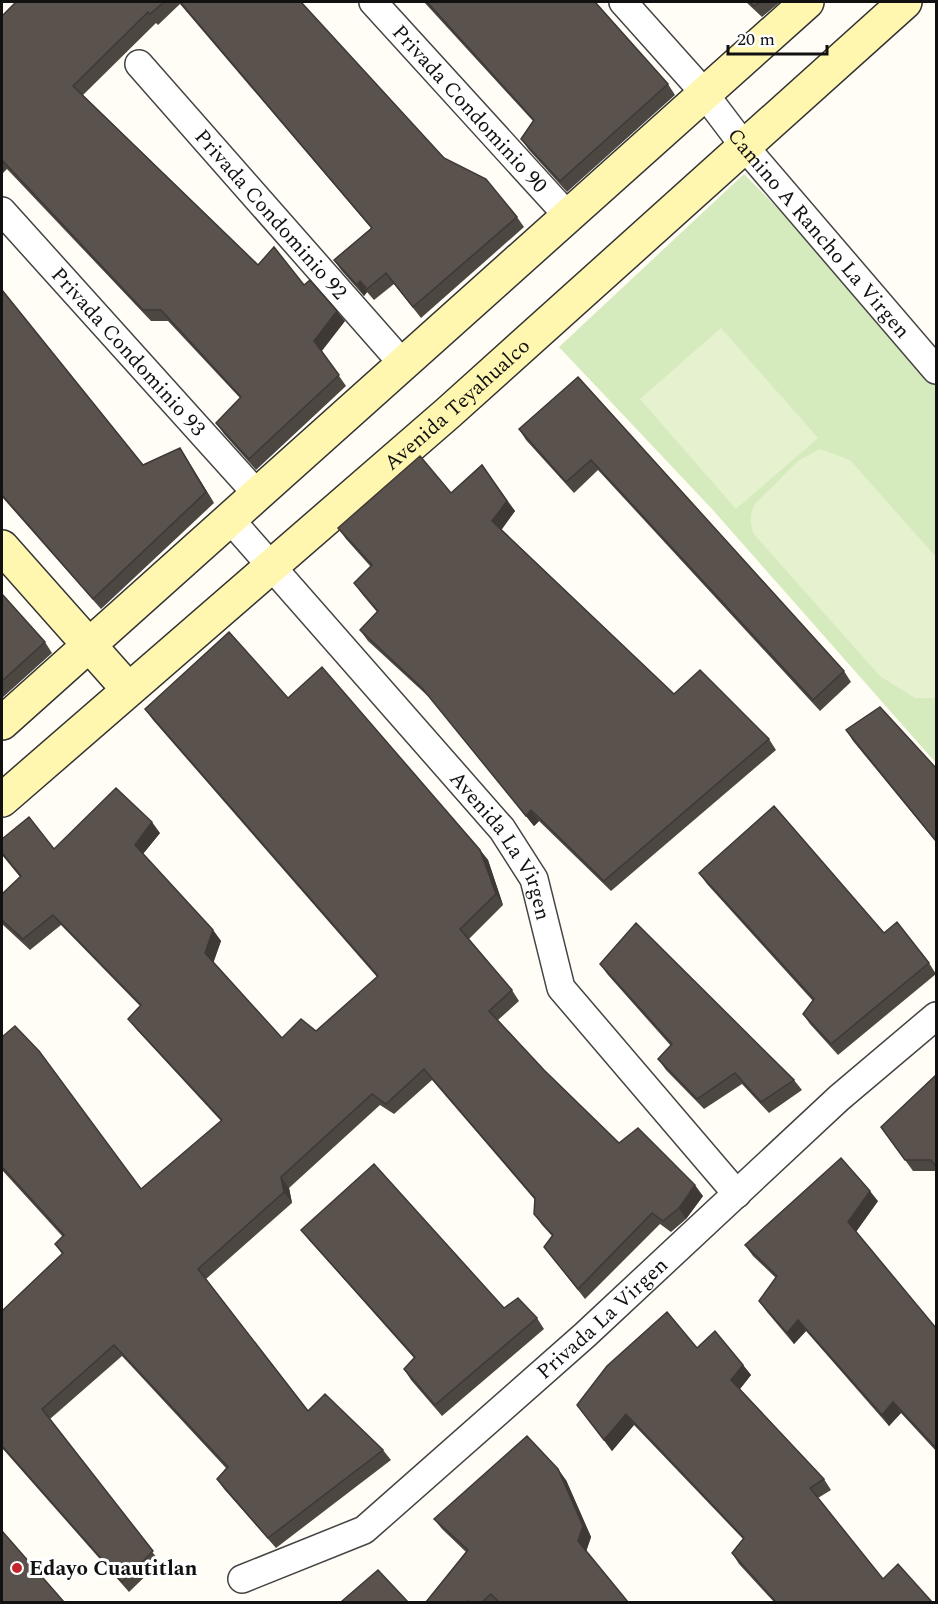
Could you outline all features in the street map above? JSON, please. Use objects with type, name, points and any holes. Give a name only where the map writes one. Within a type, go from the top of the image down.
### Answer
[{"type":"main road","points":[[2,723],[256,493],[807,2]]},
{"type":"main road","name":"Avenida Teyahualco","points":[[2,800],[448,413],[905,2]]},
{"type":"main road","points":[[2,547],[128,689]]},
{"type":"street","name":"Privada Condominio 90","points":[[373,2],[568,216]]},
{"type":"street","name":"Camino A Rancho La Virgen","points":[[623,2],[704,93],[744,146],[936,370]]},
{"type":"street","name":"Privada Condominio 92","points":[[139,64],[403,364]]},
{"type":"street","name":"Privada Condominio 93","points":[[2,211],[256,493]]},
{"type":"street","name":"Avenida La Virgen","points":[[229,518],[502,829],[534,879],[561,988],[736,1194]]},
{"type":"street","name":"Privada La Virgen","points":[[242,1579],[364,1530],[585,1335],[839,1098],[936,1016]]},
{"type":"green space","points":[[744,174],[870,302],[936,378],[936,763],[712,509],[559,347]]},
{"type":"green space","points":[[721,328],[818,438],[736,509],[640,399]]},
{"type":"green space","points":[[820,449],[850,460],[936,557],[936,698],[915,698],[880,676],[753,533],[751,516],[758,501],[798,461]]},
{"type":"building","points":[[16,2],[164,2],[150,14],[148,12],[73,86],[258,265],[274,247],[304,285],[310,280],[337,311],[314,341],[339,375],[249,459],[216,423],[241,397],[161,310],[143,310],[2,160],[2,16]]},
{"type":"building","points":[[180,2],[301,2],[444,158],[486,179],[517,217],[413,307],[386,273],[367,289],[360,281],[357,285],[334,260],[372,228]]},
{"type":"building","points":[[427,2],[595,2],[668,84],[560,181],[521,139],[534,120]]},
{"type":"building","points":[[2,290],[143,465],[180,448],[206,492],[93,599],[2,495]]},
{"type":"building","points":[[578,377],[844,671],[813,700],[591,460],[566,482],[519,429]]},
{"type":"building","points":[[420,456],[451,493],[482,465],[507,501],[492,521],[674,694],[700,670],[769,739],[604,881],[531,810],[526,816],[422,688],[360,630],[378,611],[354,583],[372,565],[338,528]]},
{"type":"building","points":[[2,594],[45,642],[2,681]]},
{"type":"building","points":[[229,632],[288,698],[322,667],[480,850],[496,894],[460,929],[512,990],[489,1011],[544,1070],[619,1143],[638,1128],[695,1185],[679,1208],[663,1221],[652,1213],[578,1289],[544,1247],[553,1235],[534,1214],[535,1198],[424,1069],[386,1104],[372,1094],[281,1177],[284,1192],[198,1269],[308,1411],[325,1394],[383,1450],[268,1538],[217,1479],[228,1467],[114,1345],[42,1409],[153,1551],[122,1582],[2,1446],[2,1311],[63,1253],[55,1244],[64,1235],[2,1167],[2,1037],[15,1026],[39,1051],[141,1189],[222,1120],[128,1019],[141,1005],[53,915],[23,939],[2,920],[2,894],[21,876],[2,853],[2,839],[29,817],[54,849],[116,788],[152,822],[135,845],[213,930],[205,953],[282,1038],[301,1019],[316,1031],[378,976],[145,709]]},
{"type":"building","points":[[880,707],[936,768],[936,841],[846,730]]},
{"type":"building","points":[[774,806],[884,933],[897,922],[929,963],[831,1044],[803,1014],[814,999],[699,873]]},
{"type":"building","points":[[636,923],[794,1080],[761,1102],[735,1073],[697,1099],[658,1059],[672,1044],[600,964]]},
{"type":"building","points":[[936,1075],[936,1167],[931,1160],[905,1160],[881,1127]]},
{"type":"building","points":[[841,1158],[870,1191],[848,1222],[936,1328],[936,1448],[893,1402],[882,1415],[798,1320],[787,1333],[759,1301],[777,1276],[745,1245]]},
{"type":"building","points":[[374,1164],[504,1308],[518,1298],[537,1318],[435,1405],[404,1369],[415,1357],[301,1230]]},
{"type":"building","points":[[667,1312],[697,1348],[715,1331],[743,1365],[731,1380],[824,1479],[810,1488],[883,1579],[898,1564],[932,1602],[776,1602],[732,1553],[744,1538],[626,1414],[604,1440],[577,1405],[607,1366]]},
{"type":"building","points":[[527,1436],[558,1469],[583,1526],[578,1541],[628,1602],[499,1602],[491,1594],[482,1602],[426,1602],[468,1550],[434,1519]]},
{"type":"building","name":"Edayo Cuautitlan","points":[[2,1531],[64,1602],[2,1602]]},
{"type":"building","points":[[378,1570],[408,1602],[341,1602]]},
{"type":"place","name":"Edayo Cuautitlan","points":[[17,1568]]}]
